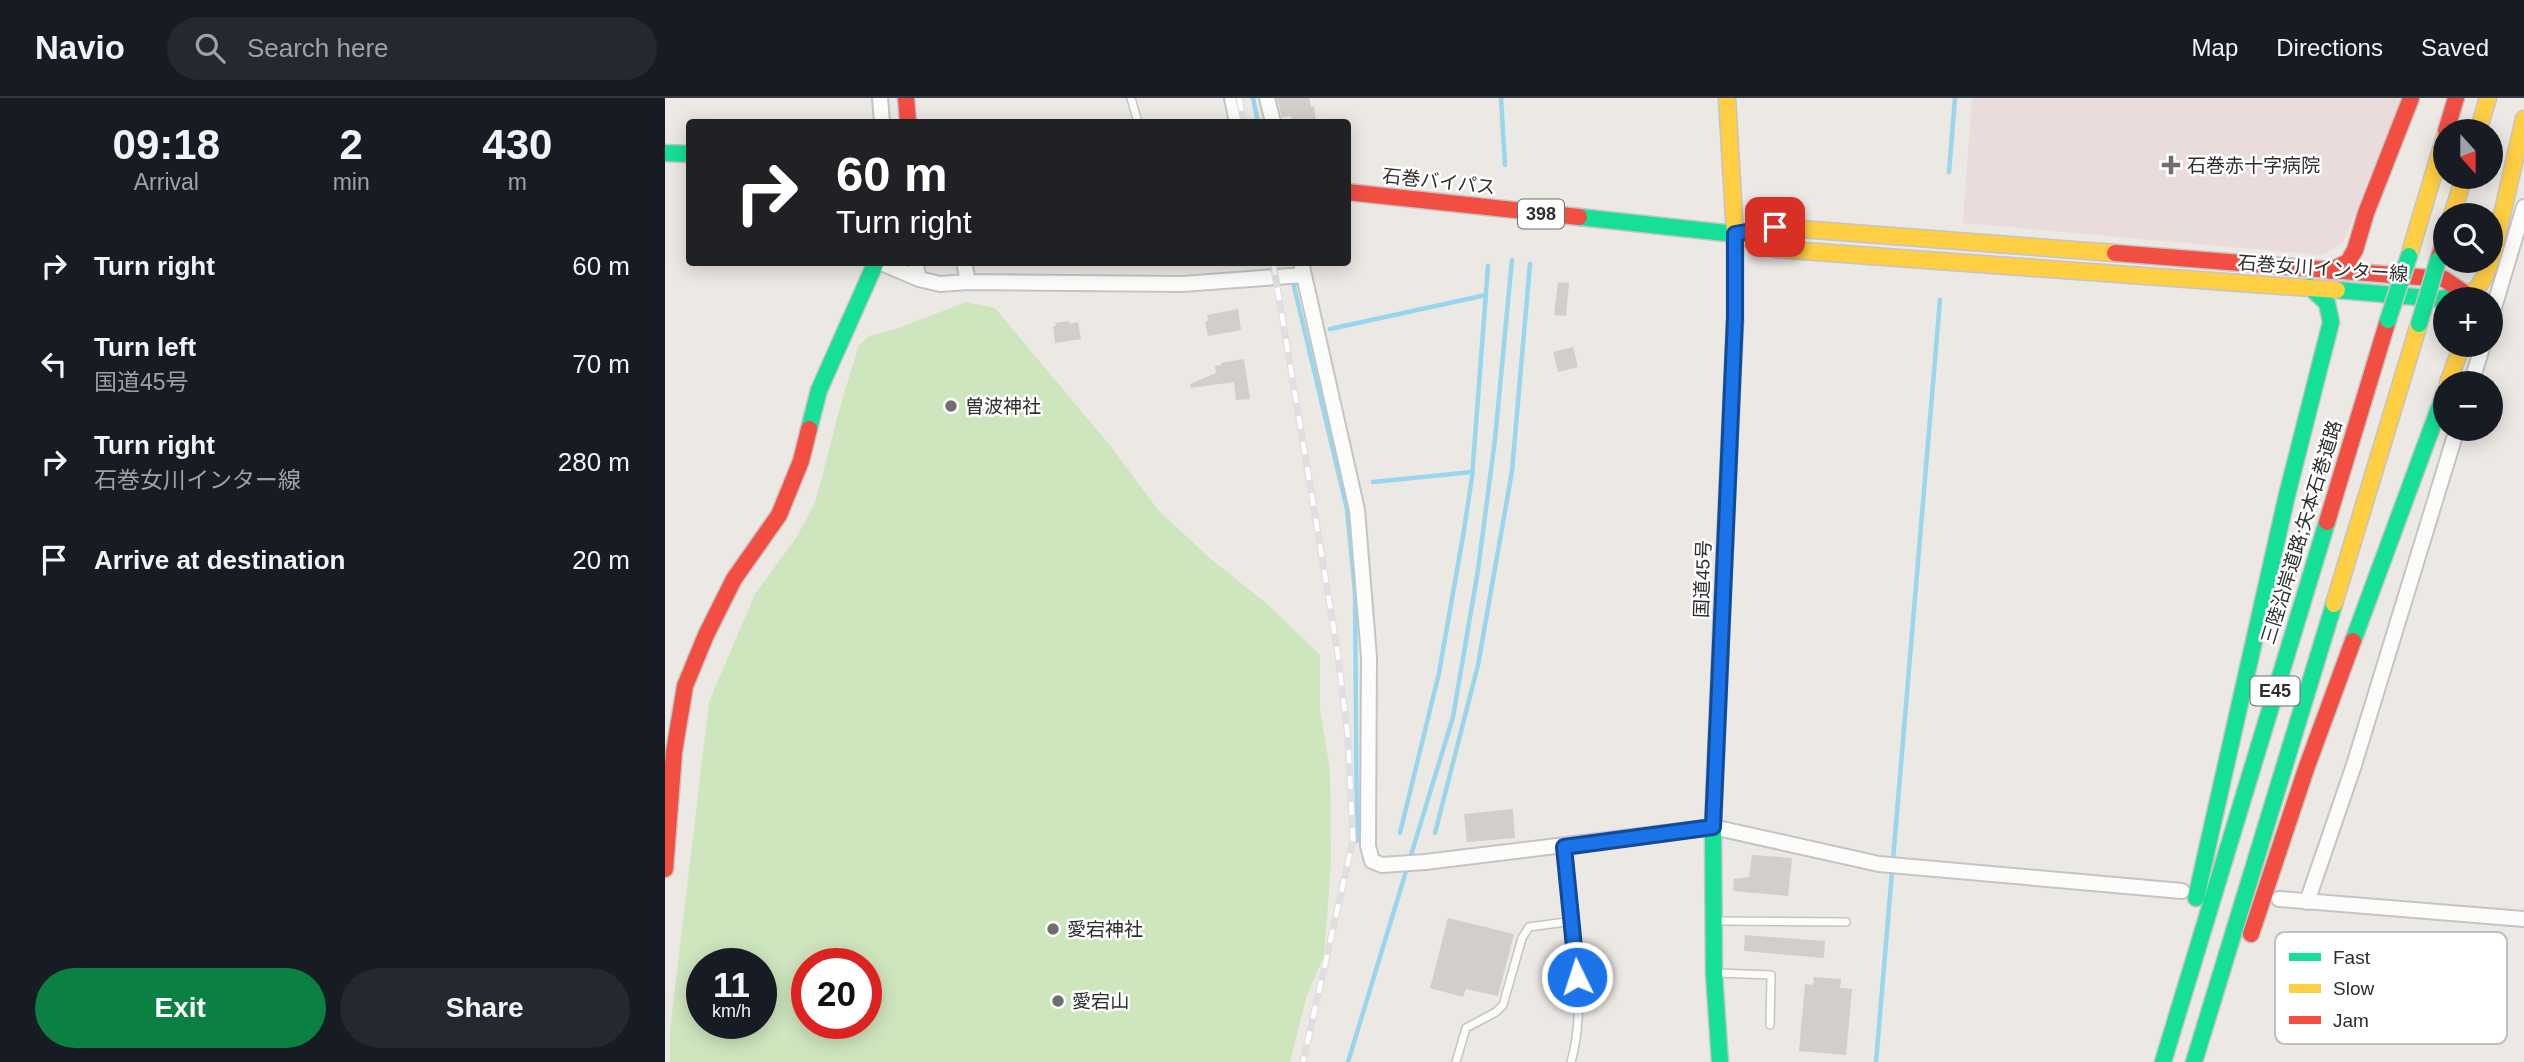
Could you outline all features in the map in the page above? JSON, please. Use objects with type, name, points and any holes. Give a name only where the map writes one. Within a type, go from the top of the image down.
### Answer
[{"type":"main road","points":[[906,98],[908,119]]},
{"type":"main road","name":"国道45号","points":[[1720,1062],[1714,974],[1713,827],[1735,318],[1735,234],[1727,98]]},
{"type":"main road","points":[[2330,271],[2348,262],[2355,250],[2366,213],[2411,98]]},
{"type":"main road","name":"三陸沿岸道路;矢本石巻道路","points":[[2450,119],[2456,98]]},
{"type":"main road","points":[[2482,119],[2488,98]]},
{"type":"main road","points":[[2478,287],[2486,276],[2493,254],[2524,119]]},
{"type":"main road","points":[[665,153],[686,154]]},
{"type":"main road","name":"三陸沿岸道路;矢本石巻道路","points":[[2163,1062],[2433,175]]},
{"type":"main road","name":"石巻バイパス","points":[[1351,192],[1735,234]]},
{"type":"main road","name":"石巻女川インター線","points":[[1735,234],[1775,227],[2444,279],[2454,287]]},
{"type":"main road","name":"石巻女川インター線","points":[[1735,234],[1773,249],[2310,287],[2433,298]]},
{"type":"main road","points":[[665,870],[674,752],[685,686],[706,635],[734,579],[779,515],[801,461],[819,390],[840,339],[876,266]]},
{"type":"main road","name":"E45","points":[[2194,1062],[2434,273]]},
{"type":"main road","points":[[2179,1010],[2192,915],[2227,756],[2287,495],[2331,322],[2327,303],[2310,287]]},
{"type":"main road","points":[[2247,947],[2306,769],[2433,424]]},
{"type":"main road","points":[[2209,1062],[2234,985]]},
{"type":"street","points":[[880,98],[882,119]]},
{"type":"street","points":[[1232,98],[1236,119]]},
{"type":"street","points":[[1267,98],[1272,119]]},
{"type":"street","points":[[2500,287],[2524,207]]},
{"type":"street","points":[[888,266],[940,284],[1182,284],[1260,278],[1302,269],[1357,510],[1370,657],[1368,846],[1372,860],[1382,865],[1564,847],[1713,827],[1893,864],[2182,891]]},
{"type":"street","points":[[916,266],[919,279]]},
{"type":"street","points":[[965,266],[968,282]]},
{"type":"street","points":[[1258,266],[1260,278]]},
{"type":"street","points":[[2307,902],[2354,765],[2453,441]]},
{"type":"street","points":[[2279,899],[2524,919]]},
{"type":"lane","points":[[1131,98],[1138,119]]},
{"type":"lane","points":[[1564,847],[1577,977],[1577,1020],[1571,1062]]},
{"type":"lane","points":[[1713,920],[1846,922]]},
{"type":"lane","points":[[1456,1062],[1466,1028],[1496,1012],[1503,1005],[1522,938],[1529,928],[1573,921]]},
{"type":"lane","points":[[1714,974],[1725,972],[1770,975],[1770,1025]]},
{"type":"shaded area","name":"石巻赤十字病院","points":[[1972,98],[2401,98],[2344,241],[2322,255],[1963,223]]},
{"type":"green space","points":[[966,302],[995,308],[1112,448],[1159,511],[1212,560],[1265,602],[1320,655],[1320,710],[1330,770],[1331,860],[1327,919],[1324,956],[1307,995],[1290,1062],[670,1062],[670,1030],[709,702],[755,594],[796,538],[815,503],[859,345],[869,336],[899,328]]},
{"type":"building","points":[[1277,98],[1309,98],[1311,107],[1314,106],[1316,119],[1282,117]]},
{"type":"building","points":[[1558,282],[1569,283],[1566,316],[1554,315]]},
{"type":"building","points":[[1238,309],[1241,330],[1208,336],[1205,322],[1208,321],[1207,315]]},
{"type":"building","points":[[1069,321],[1069,324],[1078,322],[1081,339],[1055,343],[1053,326],[1056,326],[1055,323]]},
{"type":"building","points":[[1573,347],[1578,367],[1558,372],[1553,352]]},
{"type":"building","points":[[1244,359],[1250,399],[1236,400],[1234,382],[1191,388],[1190,384],[1216,373],[1215,366]]},
{"type":"building","points":[[1513,809],[1515,838],[1467,842],[1464,814]]},
{"type":"building","points":[[1752,855],[1792,858],[1788,896],[1733,891],[1734,879],[1749,877]]},
{"type":"building","points":[[1448,918],[1514,934],[1498,996],[1466,989],[1463,997],[1430,988]]},
{"type":"building","points":[[1745,935],[1825,941],[1824,958],[1744,951]]},
{"type":"building","points":[[1814,977],[1841,979],[1840,988],[1852,989],[1846,1055],[1799,1051],[1805,984],[1813,985]]},
{"type":"waterway","points":[[1253,98],[1257,119]]},
{"type":"waterway","points":[[1501,98],[1505,165]]},
{"type":"waterway","points":[[1949,172],[1955,98]]},
{"type":"waterway","points":[[1348,1062],[1453,717],[1478,570],[1495,439],[1512,260]]},
{"type":"waterway","points":[[1435,833],[1478,665],[1512,471],[1530,264]]},
{"type":"waterway","points":[[1400,833],[1439,673],[1464,530],[1472,477],[1488,266]]},
{"type":"waterway","points":[[1293,282],[1347,509],[1355,592],[1357,841]]},
{"type":"waterway","points":[[1330,329],[1486,295]]},
{"type":"waterway","points":[[1876,1062],[1940,300]]},
{"type":"waterway","points":[[1373,482],[1472,472]]},
{"type":"railway","points":[[1239,98],[1243,119]]},
{"type":"railway","points":[[1274,266],[1337,648],[1348,738],[1353,840],[1303,1062]]},
{"type":"traffic: fast","points":[[665,153],[686,154]]},
{"type":"traffic: fast","points":[[1579,217],[1735,234]]},
{"type":"traffic: fast","points":[[2388,320],[2409,256]]},
{"type":"traffic: fast","points":[[809,429],[819,390],[874,266]]},
{"type":"traffic: fast","points":[[2419,324],[2434,273]]},
{"type":"traffic: fast","points":[[2196,898],[2287,495],[2331,322],[2327,303],[2310,287]]},
{"type":"traffic: fast","points":[[2337,290],[2433,298]]},
{"type":"traffic: fast","points":[[2353,641],[2433,424]]},
{"type":"traffic: fast","points":[[2163,1062],[2327,522]]},
{"type":"traffic: fast","points":[[2194,1062],[2334,604]]},
{"type":"traffic: fast","points":[[1720,1062],[1714,974],[1713,827],[1722,611]]},
{"type":"traffic: slow","points":[[1727,98],[1735,234],[1735,321]]},
{"type":"traffic: slow","points":[[2482,119],[2488,98]]},
{"type":"traffic: slow","points":[[2478,287],[2493,254],[2524,119]]},
{"type":"traffic: slow","points":[[2409,256],[2433,176]]},
{"type":"traffic: slow","points":[[2456,203],[2460,189]]},
{"type":"traffic: slow","points":[[1735,234],[1775,227],[2115,253]]},
{"type":"traffic: slow","points":[[1736,234],[1776,249],[2337,290]]},
{"type":"traffic: slow","points":[[2334,604],[2419,324]]},
{"type":"traffic: slow","points":[[2452,371],[2458,357]]},
{"type":"traffic: jam","points":[[906,98],[908,119]]},
{"type":"traffic: jam","points":[[2330,271],[2348,262],[2355,250],[2366,213],[2411,98]]},
{"type":"traffic: jam","points":[[2450,119],[2456,98]]},
{"type":"traffic: jam","points":[[1351,192],[1579,217]]},
{"type":"traffic: jam","points":[[2115,253],[2444,279],[2456,287]]},
{"type":"traffic: jam","points":[[2327,522],[2388,320]]},
{"type":"traffic: jam","points":[[1722,611],[1735,321]]},
{"type":"traffic: jam","points":[[665,869],[674,752],[685,686],[706,635],[734,579],[779,515],[801,461],[809,429]]},
{"type":"traffic: jam","points":[[2251,934],[2306,769],[2353,641]]},
{"type":"place","name":"石巻赤十字病院","points":[[2171,165]]},
{"type":"place","name":"曽波神社","points":[[951,406]]},
{"type":"place","name":"愛宕神社","points":[[1053,929]]},
{"type":"place","name":"愛宕山","points":[[1058,1001]]},
{"type":"route","points":[[1577,977],[1564,847],[1713,827],[1735,318],[1735,234],[1775,227]]}]
